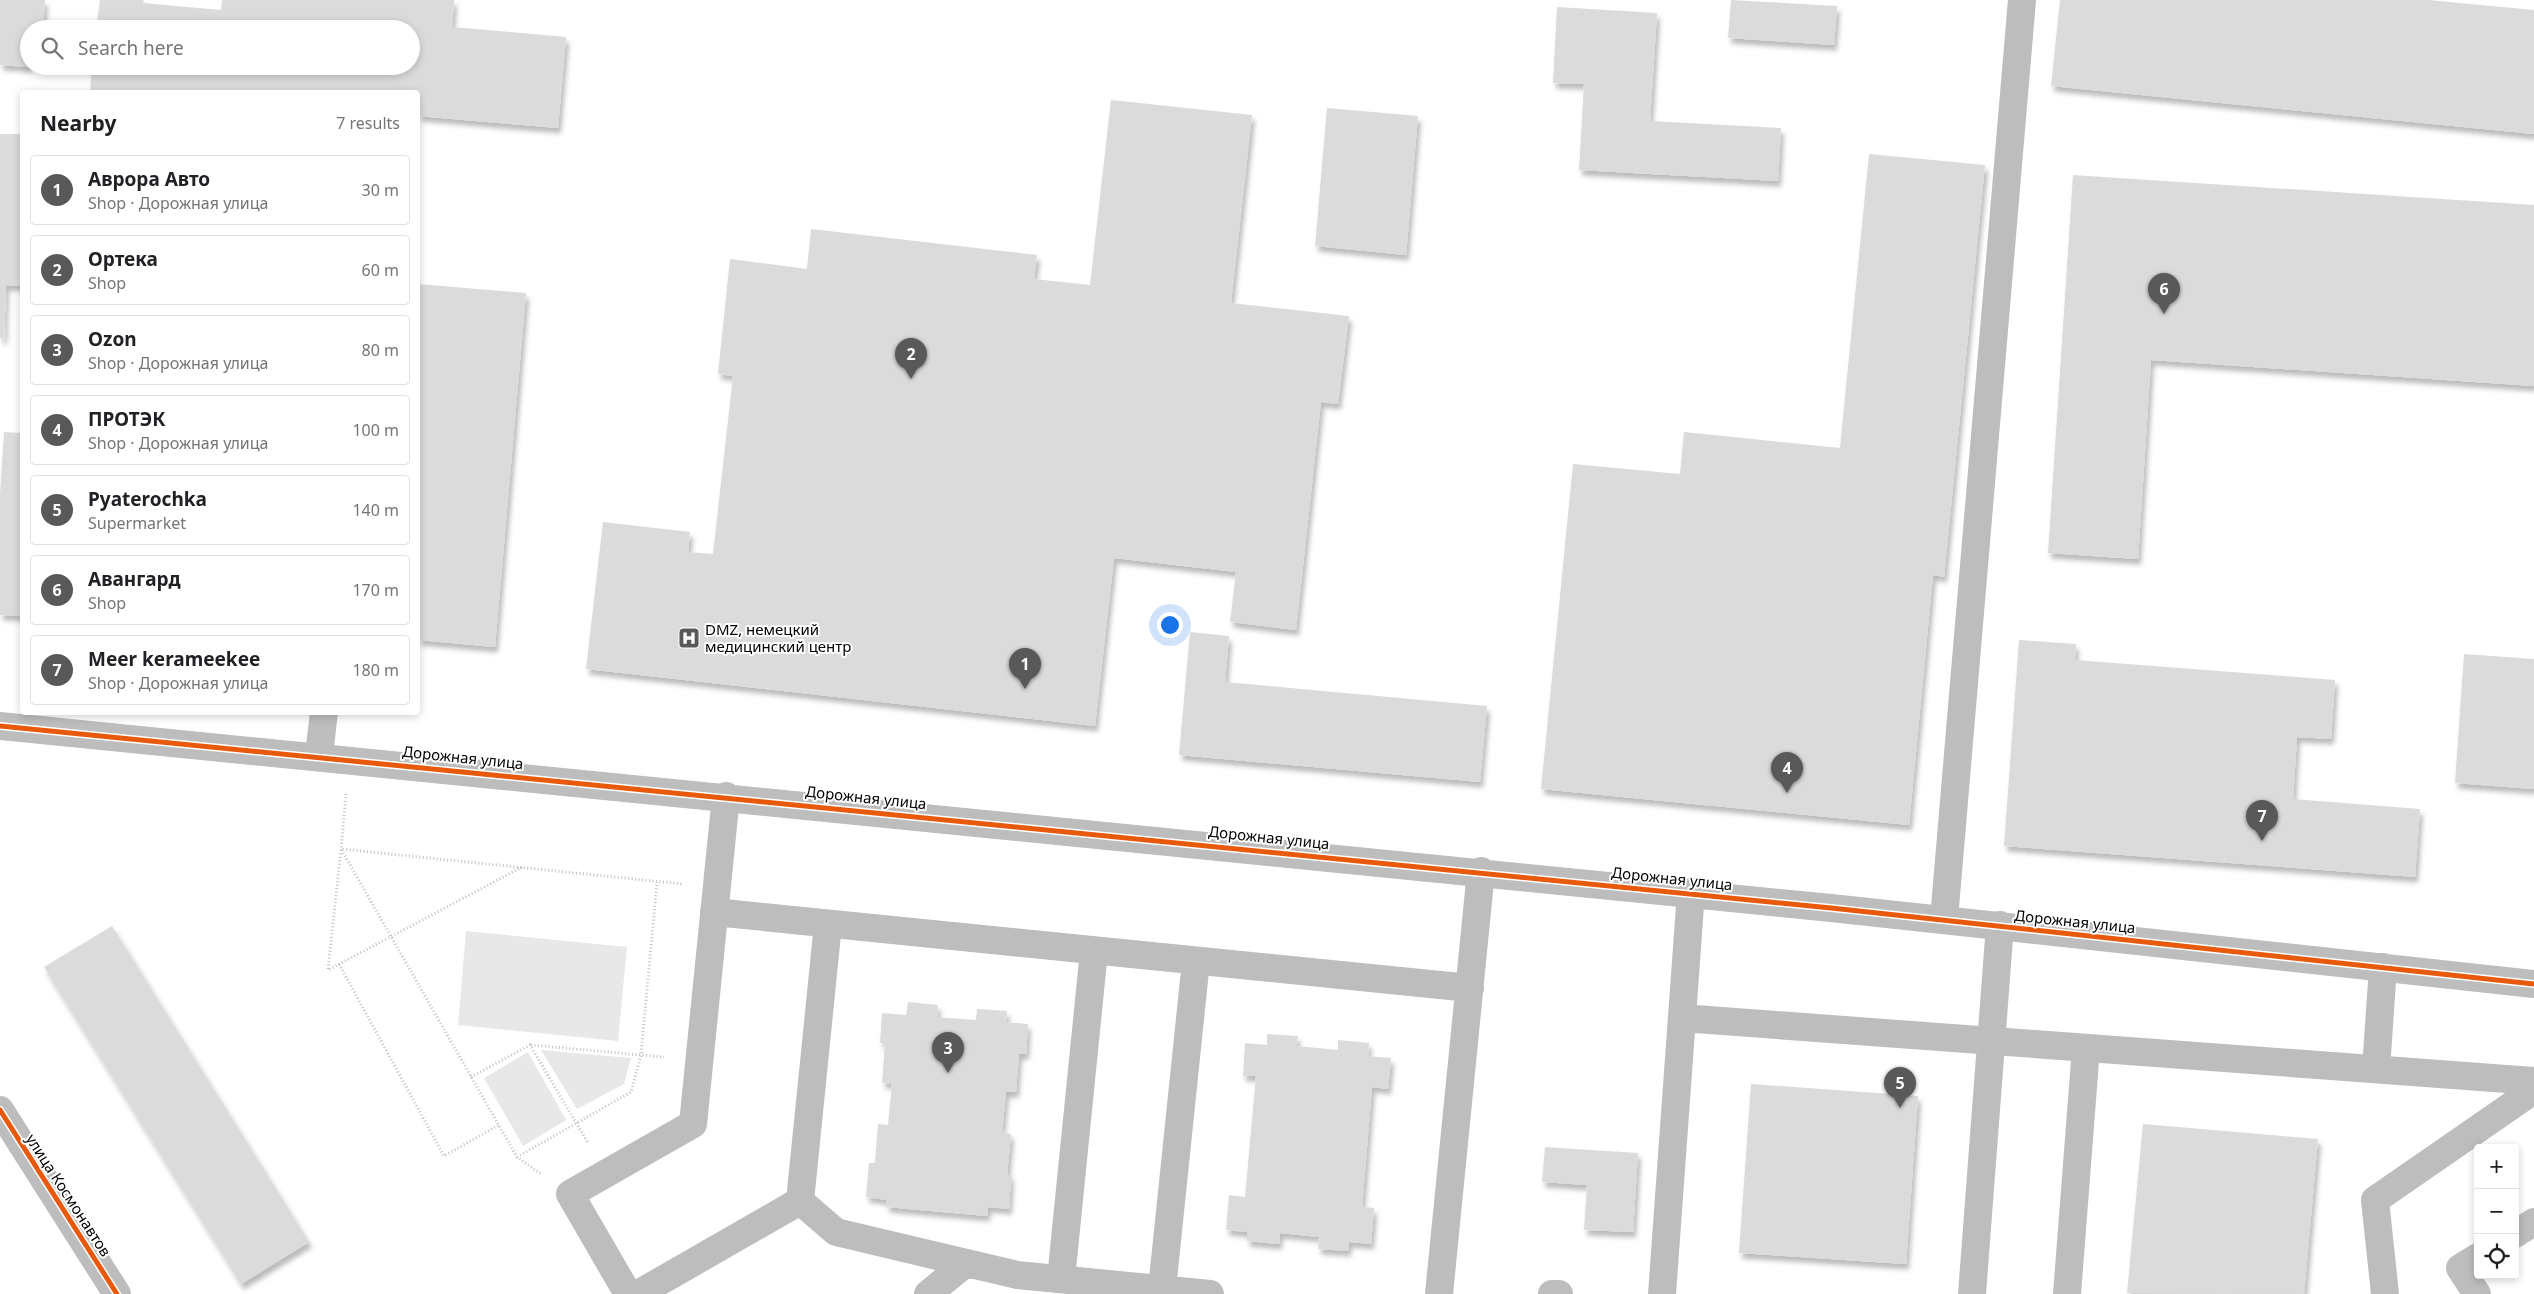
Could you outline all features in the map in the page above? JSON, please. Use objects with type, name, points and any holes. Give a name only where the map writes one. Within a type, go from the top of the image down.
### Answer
[{"type":"street","points":[[1944,919],[2022,0]]},
{"type":"street","points":[[320,755],[324,715]]},
{"type":"street","name":"Дорожная улица","points":[[0,726],[320,755],[1691,892],[2534,984]]},
{"type":"street","points":[[628,1294],[570,1194],[693,1124],[726,796]]},
{"type":"street","points":[[1439,1294],[1481,871]]},
{"type":"street","points":[[1662,1294],[1691,892]]},
{"type":"street","points":[[715,900],[828,924],[1470,988]]},
{"type":"street","points":[[800,1201],[828,924]]},
{"type":"street","points":[[1972,1294],[2000,925]]},
{"type":"street","points":[[1060,1279],[1094,951]]},
{"type":"street","points":[[1162,1289],[1196,961]]},
{"type":"street","points":[[2376,1069],[2383,967]]},
{"type":"street","points":[[1682,1018],[2534,1081]]},
{"type":"street","points":[[2068,1294],[2086,1048]]},
{"type":"street","points":[[2385,1294],[2375,1200],[2534,1090]]},
{"type":"street","name":"улица Космонавтов","points":[[0,1110],[117,1294]]},
{"type":"street","points":[[800,1201],[836,1232],[966,1263],[1022,1284],[1060,1279],[1210,1294]]},
{"type":"street","points":[[638,1294],[800,1201]]},
{"type":"street","points":[[2519,1231],[2534,1222]]},
{"type":"street","points":[[2474,1259],[2460,1268],[2476,1294]]},
{"type":"street","points":[[928,1294],[966,1263]]},
{"type":"street","points":[[1552,1294],[1559,1294]]},
{"type":"path","points":[[349,758],[328,970],[522,868]]},
{"type":"path","points":[[341,849],[657,882],[715,900]]},
{"type":"path","points":[[341,849],[517,1157],[570,1194]]},
{"type":"path","points":[[517,1157],[631,1092],[640,1054],[657,882]]},
{"type":"path","points":[[339,964],[444,1156],[498,1125]]},
{"type":"path","points":[[471,1077],[530,1045],[699,1060]]},
{"type":"path","points":[[530,1045],[605,1173]]},
{"type":"shaded area","points":[[466,931],[627,947],[618,1041],[458,1025]]},
{"type":"shaded area","points":[[541,1050],[631,1058],[624,1084],[577,1109]]},
{"type":"shaded area","points":[[528,1052],[566,1120],[523,1146],[484,1078]]},
{"type":"building","points":[[0,0],[45,0],[44,20],[20,20],[20,66],[0,65]]},
{"type":"building","points":[[100,0],[144,0],[143,3],[221,10],[222,0],[454,0],[452,27],[566,37],[558,128],[420,116],[420,90],[90,90],[91,75],[420,75],[420,20],[97,20]]},
{"type":"building","points":[[1731,0],[1837,6],[1834,45],[1728,38]]},
{"type":"building","points":[[2060,0],[2428,0],[2534,10],[2534,134],[2051,86]]},
{"type":"building","points":[[1557,7],[1657,13],[1650,121],[1781,128],[1778,181],[1579,170],[1584,84],[1553,83]]},
{"type":"building","points":[[1111,100],[1252,115],[1231,303],[1349,316],[1338,404],[1321,402],[1296,630],[1230,622],[1236,572],[1114,558],[1095,726],[586,669],[603,522],[690,532],[688,552],[713,554],[733,376],[718,374],[730,259],[807,269],[811,229],[1037,255],[1034,279],[1090,285]]},
{"type":"building","points":[[1327,108],[1418,116],[1406,255],[1315,246]]},
{"type":"building","points":[[0,134],[20,134],[20,286],[6,285],[4,339],[0,338]]},
{"type":"building","points":[[1869,154],[1985,165],[1944,577],[1933,575],[1909,825],[1541,789],[1573,464],[1680,474],[1684,432],[1840,448]]},
{"type":"building","points":[[2073,175],[2534,205],[2534,386],[2151,360],[2138,559],[2048,553]]},
{"type":"building","points":[[420,284],[526,293],[495,647],[420,640]]},
{"type":"building","points":[[4,432],[20,433],[20,616],[0,615],[0,495]]},
{"type":"building","points":[[1190,632],[1229,636],[1225,682],[1487,706],[1480,782],[1179,755]]},
{"type":"building","points":[[2019,640],[2076,644],[2075,660],[2335,680],[2331,739],[2297,737],[2293,799],[2420,809],[2415,877],[2004,846]]},
{"type":"building","points":[[2464,654],[2534,659],[2534,789],[2455,783]]},
{"type":"building","points":[[112,926],[309,1242],[241,1284],[44,967]]},
{"type":"building","points":[[908,1002],[938,1005],[937,1017],[976,1020],[977,1009],[1007,1011],[1006,1022],[1028,1024],[1026,1054],[1019,1054],[1016,1092],[1006,1092],[1002,1132],[1011,1134],[1007,1175],[1011,1175],[1009,1209],[988,1207],[987,1216],[886,1207],[887,1200],[866,1197],[869,1163],[875,1163],[878,1124],[888,1125],[892,1084],[882,1083],[885,1044],[880,1043],[882,1013],[906,1015]]},
{"type":"building","points":[[1267,1034],[1298,1036],[1296,1046],[1338,1050],[1338,1040],[1369,1043],[1368,1056],[1391,1058],[1388,1089],[1372,1087],[1362,1207],[1374,1208],[1371,1244],[1349,1242],[1348,1251],[1318,1249],[1319,1237],[1280,1233],[1279,1244],[1247,1241],[1247,1232],[1226,1230],[1229,1195],[1245,1197],[1256,1076],[1243,1076],[1245,1043],[1267,1045]]},
{"type":"building","points":[[1751,1084],[1918,1096],[1906,1264],[1739,1253]]},
{"type":"building","points":[[2143,1124],[2318,1139],[2304,1294],[2127,1293]]},
{"type":"building","points":[[1545,1147],[1638,1153],[1633,1232],[1584,1230],[1587,1185],[1542,1182]]},
{"type":"cycle path","points":[[0,726],[634,786],[1267,849],[1901,915],[2534,984]]},
{"type":"cycle path","points":[[0,1110],[117,1294]]},
{"type":"place","name":"Авангард","points":[[2164,314]]},
{"type":"place","name":"Ортека","points":[[911,379]]},
{"type":"place","name":"DMZ, немецкий медицинский центр","points":[[689,638]]},
{"type":"place","name":"Аврора Авто","points":[[1025,689]]},
{"type":"place","name":"ПРОТЭК","points":[[1787,793]]},
{"type":"place","name":"Meer kerameekee","points":[[2262,841]]},
{"type":"place","name":"Ozon","points":[[948,1073]]},
{"type":"place","name":"Pyaterochka","points":[[1900,1108]]}]
